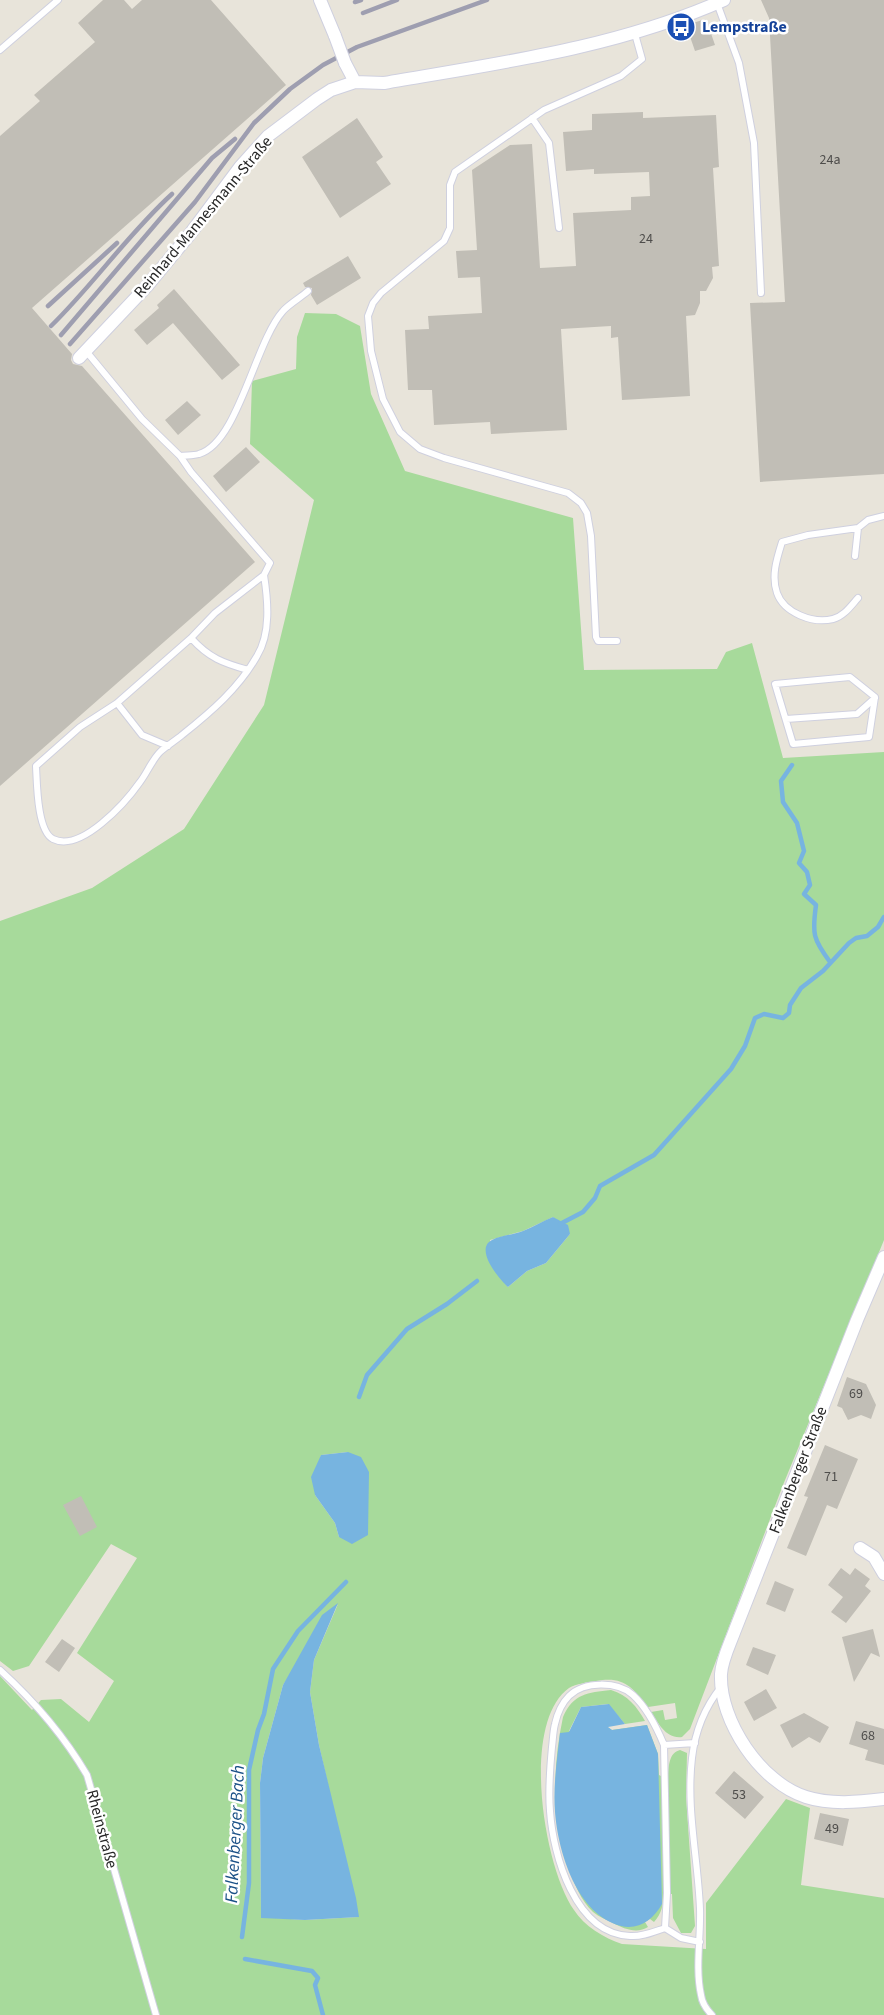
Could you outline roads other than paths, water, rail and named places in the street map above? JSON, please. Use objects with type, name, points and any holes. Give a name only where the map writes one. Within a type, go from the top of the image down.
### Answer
[{"type":"street","points":[[320,0],[355,82],[384,83],[534,56],[635,34],[720,2]]},
{"type":"street","name":"Reinhard-Mannesmann-Straße","points":[[83,355],[147,286],[190,234],[240,167],[268,136],[331,90],[355,82]]},
{"type":"street","name":"Falkenberger Straße","points":[[722,1685],[723,1664],[735,1630],[884,1257]]},
{"type":"street","points":[[860,1548],[874,1557],[884,1574]]},
{"type":"street","points":[[722,1685],[729,1717],[737,1736],[755,1760],[789,1788],[805,1797],[830,1802],[884,1799]]},
{"type":"lane","points":[[0,50],[58,0]]},
{"type":"lane","points":[[720,2],[739,63],[754,142],[761,293]]},
{"type":"lane","points":[[617,641],[598,641],[596,637],[591,536],[587,513],[581,503],[568,493],[552,487],[444,458],[420,449],[400,432],[383,399],[370,351],[368,316],[373,303],[381,293],[444,241],[450,228],[450,185],[455,171],[544,110],[621,76],[642,59],[635,34]]},
{"type":"lane","points":[[532,118],[549,143],[559,228]]},
{"type":"lane","points":[[180,456],[200,454],[219,440],[236,412],[272,329],[282,312],[308,291]]},
{"type":"lane","points":[[83,355],[180,456],[191,472],[270,562],[264,575],[215,613],[191,638],[117,703],[80,727],[36,766],[41,820],[45,833],[51,839],[59,841],[74,839],[101,826],[139,783],[160,752],[212,710],[242,680],[264,642],[267,595],[264,575]]},
{"type":"lane","points":[[858,598],[845,613],[831,619],[802,618],[785,607],[777,593],[775,566],[782,542],[808,535],[858,528],[868,520],[884,516]]},
{"type":"lane","points":[[855,556],[858,528]]},
{"type":"lane","points":[[191,638],[202,650],[220,662],[248,670]]},
{"type":"lane","points":[[850,677],[876,697],[869,737],[793,744],[775,684],[850,677]]},
{"type":"lane","points":[[786,719],[857,714],[876,697]]},
{"type":"lane","points":[[117,703],[142,735],[168,746]]},
{"type":"lane","name":"Rheinstraße","points":[[0,1670],[31,1700],[87,1775],[156,2015]]},
{"type":"lane","points":[[615,1685],[633,1695],[642,1706],[664,1745],[668,1893],[665,1928],[644,1935],[621,1935],[597,1924],[582,1910],[568,1885],[556,1849],[550,1814],[549,1778],[554,1725],[570,1694],[585,1688],[615,1685]]},
{"type":"lane","points":[[712,2015],[701,1998],[700,1908],[690,1797],[695,1743],[711,1700],[722,1685]]},
{"type":"lane","points":[[664,1745],[695,1743]]},
{"type":"lane","points":[[665,1928],[681,1938],[700,1942]]},
{"type":"water","points":[[553,1217],[568,1225],[570,1234],[546,1263],[527,1271],[508,1287],[490,1264],[487,1257],[487,1244],[496,1238],[523,1231]]},
{"type":"water","points":[[348,1452],[361,1457],[369,1472],[368,1535],[352,1544],[339,1537],[335,1523],[315,1495],[311,1477],[321,1455]]},
{"type":"water","points":[[338,1603],[314,1660],[310,1692],[319,1745],[359,1917],[305,1920],[261,1918],[260,1783],[263,1758],[283,1685],[322,1615]]},
{"type":"water","points":[[609,1704],[625,1724],[608,1727],[612,1730],[647,1725],[658,1754],[662,1904],[650,1919],[634,1927],[621,1926],[606,1920],[582,1896],[573,1880],[560,1845],[555,1812],[555,1783],[560,1733],[569,1732],[581,1707]]},
{"type":"waterway","points":[[792,765],[781,781],[783,802],[797,823],[804,851],[799,863],[807,872],[810,885],[804,894],[816,905],[815,936],[830,962]]},
{"type":"waterway","name":"Falkenberger Bach","points":[[560,1224],[583,1212],[595,1198],[600,1186],[654,1155],[731,1069],[745,1046],[755,1018],[764,1014],[783,1018],[789,1013],[790,1005],[801,988],[823,971],[849,943],[856,938],[867,936],[878,927],[884,917]]},
{"type":"waterway","name":"Falkenberger Bach","points":[[359,1397],[367,1375],[407,1329],[447,1304],[477,1281]]},
{"type":"waterway","name":"Falkenberger Bach","points":[[242,1937],[249,1883],[249,1770],[273,1669],[298,1631],[346,1582]]},
{"type":"waterway","name":"Falkenberger Bach","points":[[245,1959],[312,1971],[318,1978],[315,1985],[323,2015]]},
{"type":"railway","points":[[355,2],[361,0]]},
{"type":"railway","points":[[363,13],[397,0]]},
{"type":"railway","points":[[70,344],[195,202],[254,123],[290,89],[323,65],[357,47],[487,0]]},
{"type":"railway","points":[[61,335],[212,158],[235,139]]},
{"type":"railway","points":[[51,326],[172,194]]},
{"type":"railway","points":[[48,306],[117,243]]},
{"type":"place","name":"Lempstraße","points":[[681,27]]}]
